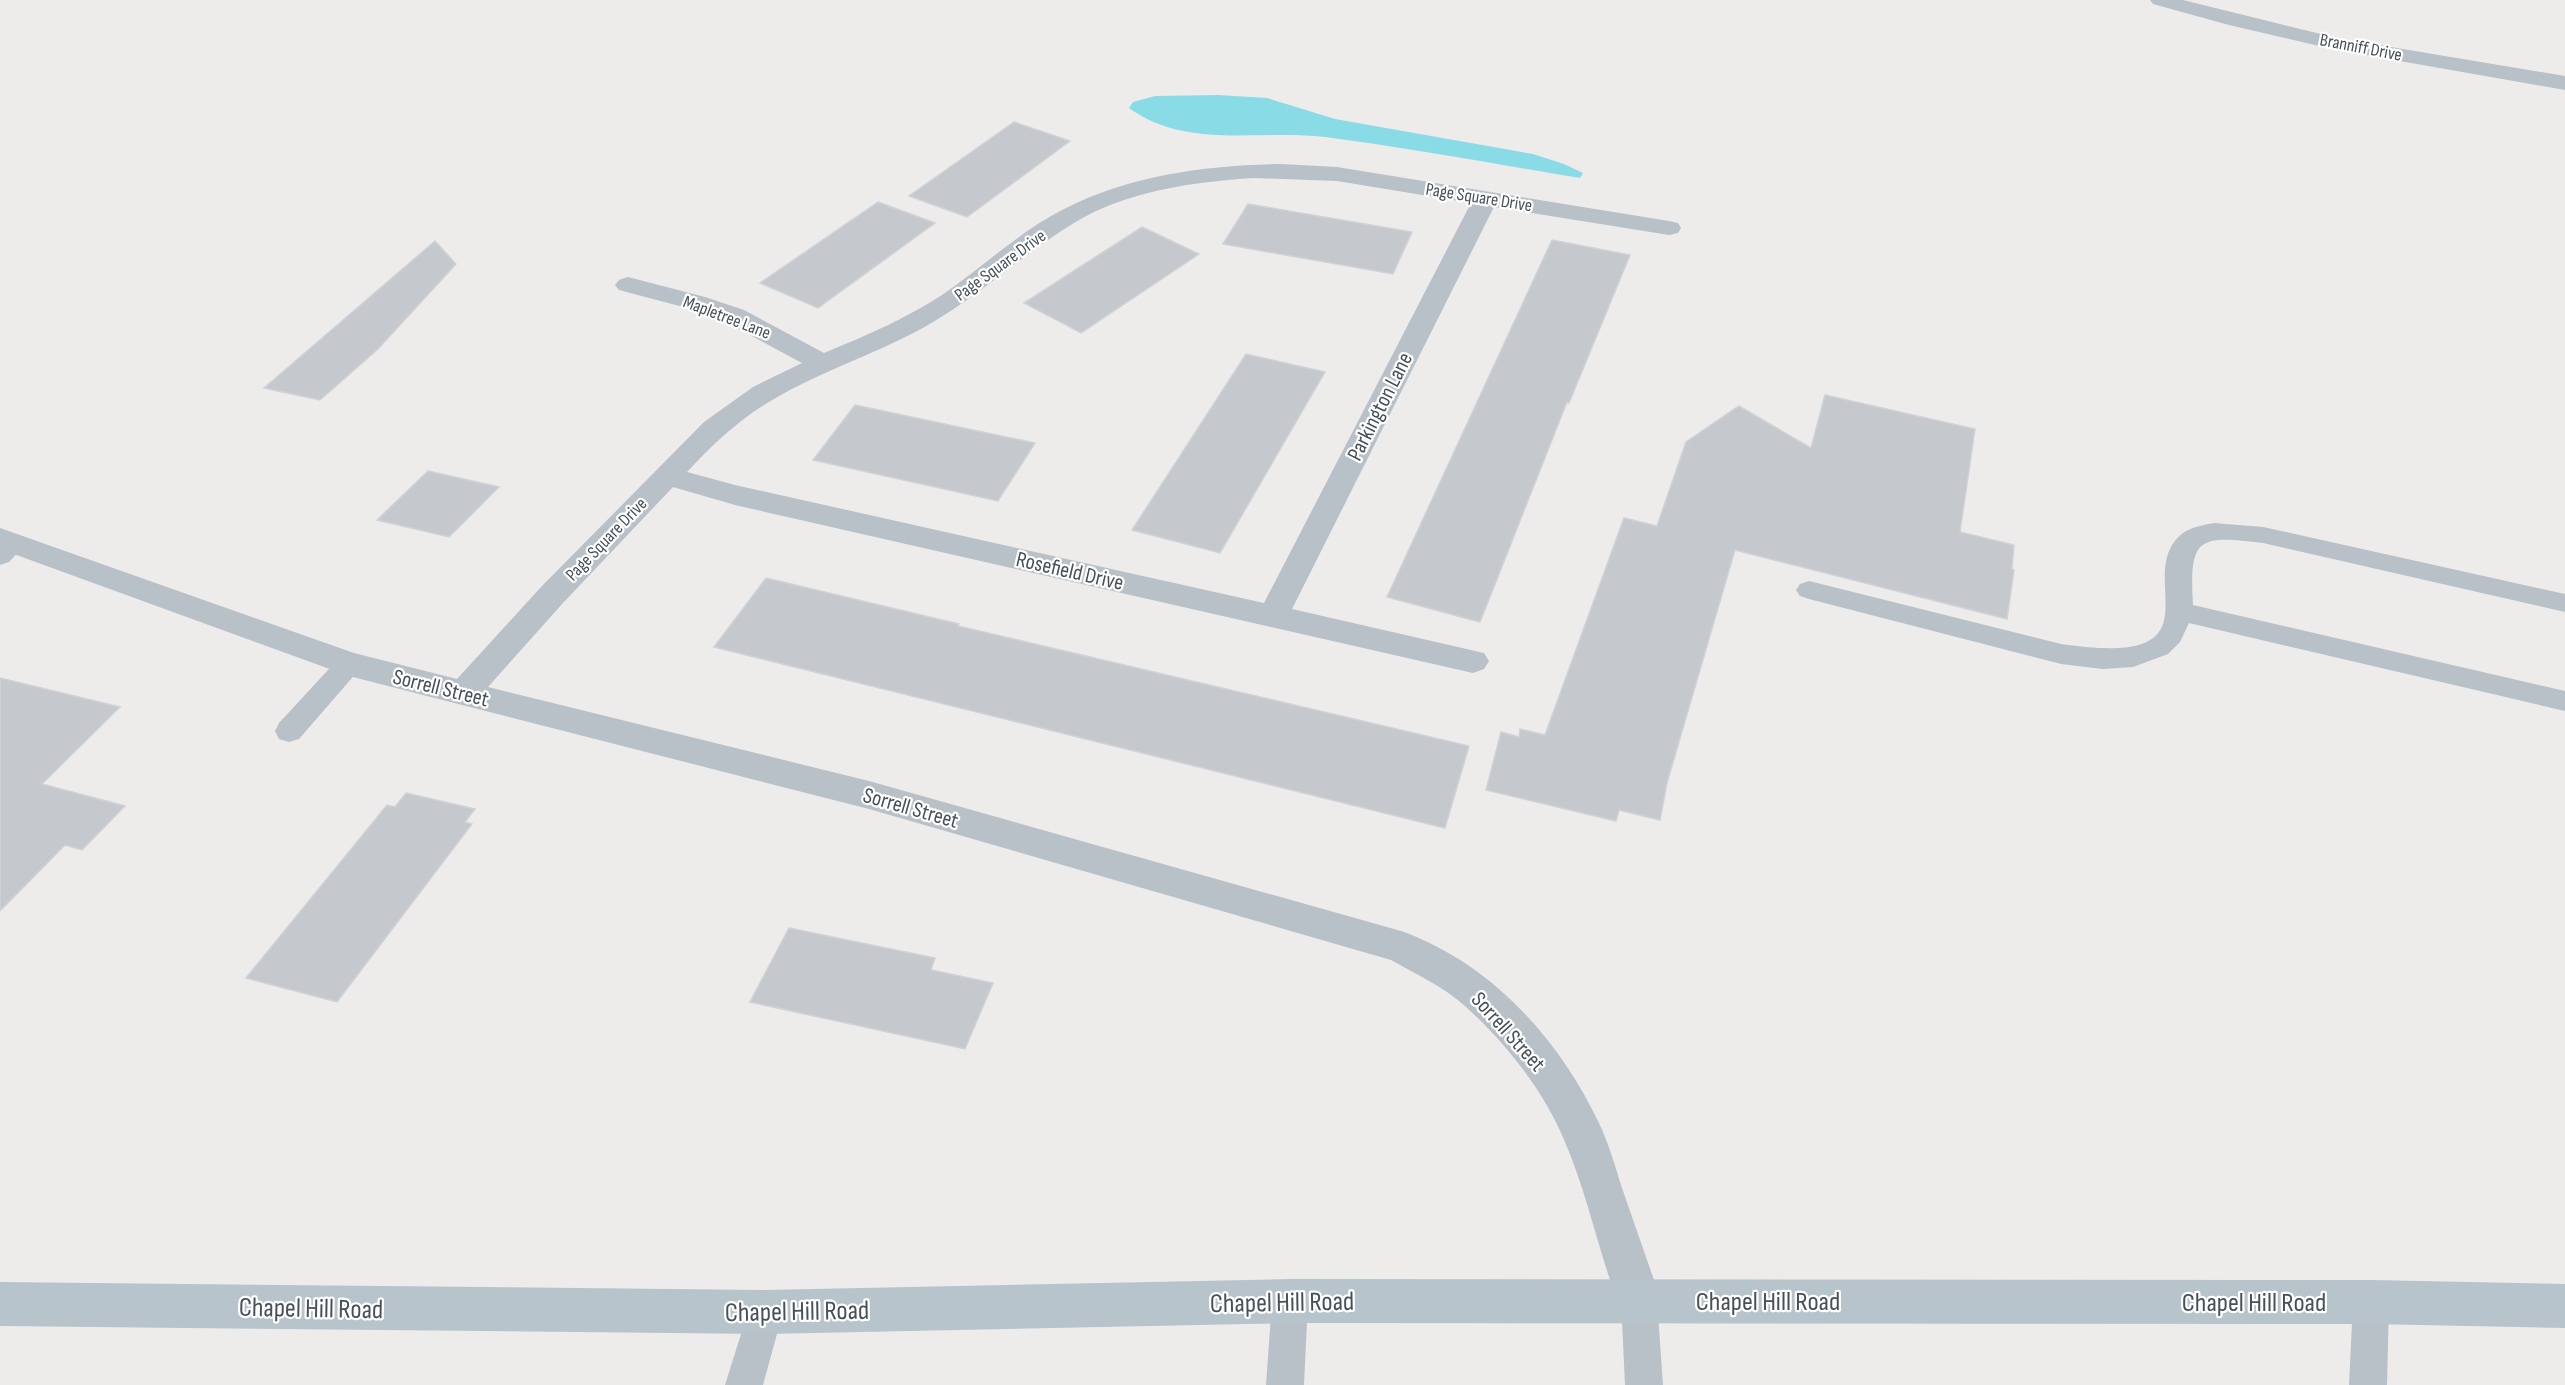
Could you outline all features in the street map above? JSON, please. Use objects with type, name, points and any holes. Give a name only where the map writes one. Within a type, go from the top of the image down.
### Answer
[{"type":"main road","name":"Chapel Hill Road","points":[[0,1304],[765,1312],[1290,1301],[1639,1300],[2371,1302],[2562,1307]]},
{"type":"street","name":"Branniff Drive","points":[[2160,0],[2236,21],[2337,44],[2565,83]]},
{"type":"street","name":"Page Square Drive","points":[[464,694],[582,562],[711,433],[739,409],[782,381],[930,314],[967,291],[1061,220],[1095,204],[1135,190],[1222,172],[1284,170],[1337,174],[1669,228]]},
{"type":"street","name":"Parkington Lane","points":[[1273,615],[1486,198]]},
{"type":"street","name":"Mapletree Lane","points":[[628,285],[691,301],[734,316],[776,336],[821,363]]},
{"type":"street","name":"Rosefield Drive","points":[[667,476],[747,498],[1473,661]]},
{"type":"street","name":"Sorrell Street","points":[[5,546],[349,664],[464,694],[540,710],[869,795],[1401,947],[1444,970],[1478,993],[1522,1039],[1556,1084],[1584,1136],[1639,1300]]},
{"type":"lane","points":[[1809,590],[2061,654],[2098,660],[2130,657],[2162,645],[2171,636],[2180,611],[2180,559],[2186,546],[2195,536],[2210,531],[2262,535],[2565,603]]},
{"type":"lane","points":[[2180,611],[2565,701]]},
{"type":"lane","points":[[289,731],[349,664]]},
{"type":"lane","points":[[1639,1300],[1644,1385]]},
{"type":"lane","points":[[1285,1385],[1290,1301]]},
{"type":"lane","points":[[2368,1385],[2371,1302]]},
{"type":"lane","points":[[744,1385],[765,1312]]},
{"type":"water","points":[[1218,95],[1267,98],[1335,119],[1533,154],[1583,173],[1580,178],[1325,137],[1199,134],[1151,121],[1129,108],[1133,102],[1155,96]]},
{"type":"building","points":[[1014,122],[1070,141],[967,217],[909,196]]},
{"type":"building","points":[[878,202],[935,223],[818,308],[760,283]]},
{"type":"building","points":[[1248,204],[1412,232],[1393,274],[1223,244]]},
{"type":"building","points":[[1142,227],[1199,254],[1081,333],[1024,303]]},
{"type":"building","points":[[1552,240],[1630,255],[1569,403],[1567,402],[1480,622],[1387,597]]},
{"type":"building","points":[[435,241],[456,264],[378,349],[320,400],[264,388]]},
{"type":"building","points":[[1246,354],[1325,372],[1220,553],[1132,530]]},
{"type":"building","points":[[1825,395],[1975,429],[1960,532],[2014,545],[2012,569],[2014,570],[2007,619],[1735,550],[1667,783],[1660,820],[1619,810],[1616,821],[1486,790],[1501,732],[1519,737],[1520,729],[1545,735],[1624,518],[1657,526],[1686,442],[1739,406],[1811,448]]},
{"type":"building","points":[[855,405],[1035,443],[998,501],[813,460]]},
{"type":"building","points":[[428,471],[499,487],[449,537],[377,520]]},
{"type":"building","points":[[766,578],[959,624],[958,626],[1469,746],[1445,828],[714,647]]},
{"type":"building","points":[[0,678],[120,707],[42,784],[125,806],[82,850],[65,845],[0,911]]},
{"type":"building","points":[[406,793],[475,809],[465,822],[472,824],[337,1002],[246,978],[387,805],[395,807]]},
{"type":"building","points":[[789,928],[935,958],[931,970],[993,983],[965,1049],[750,1002]]}]
